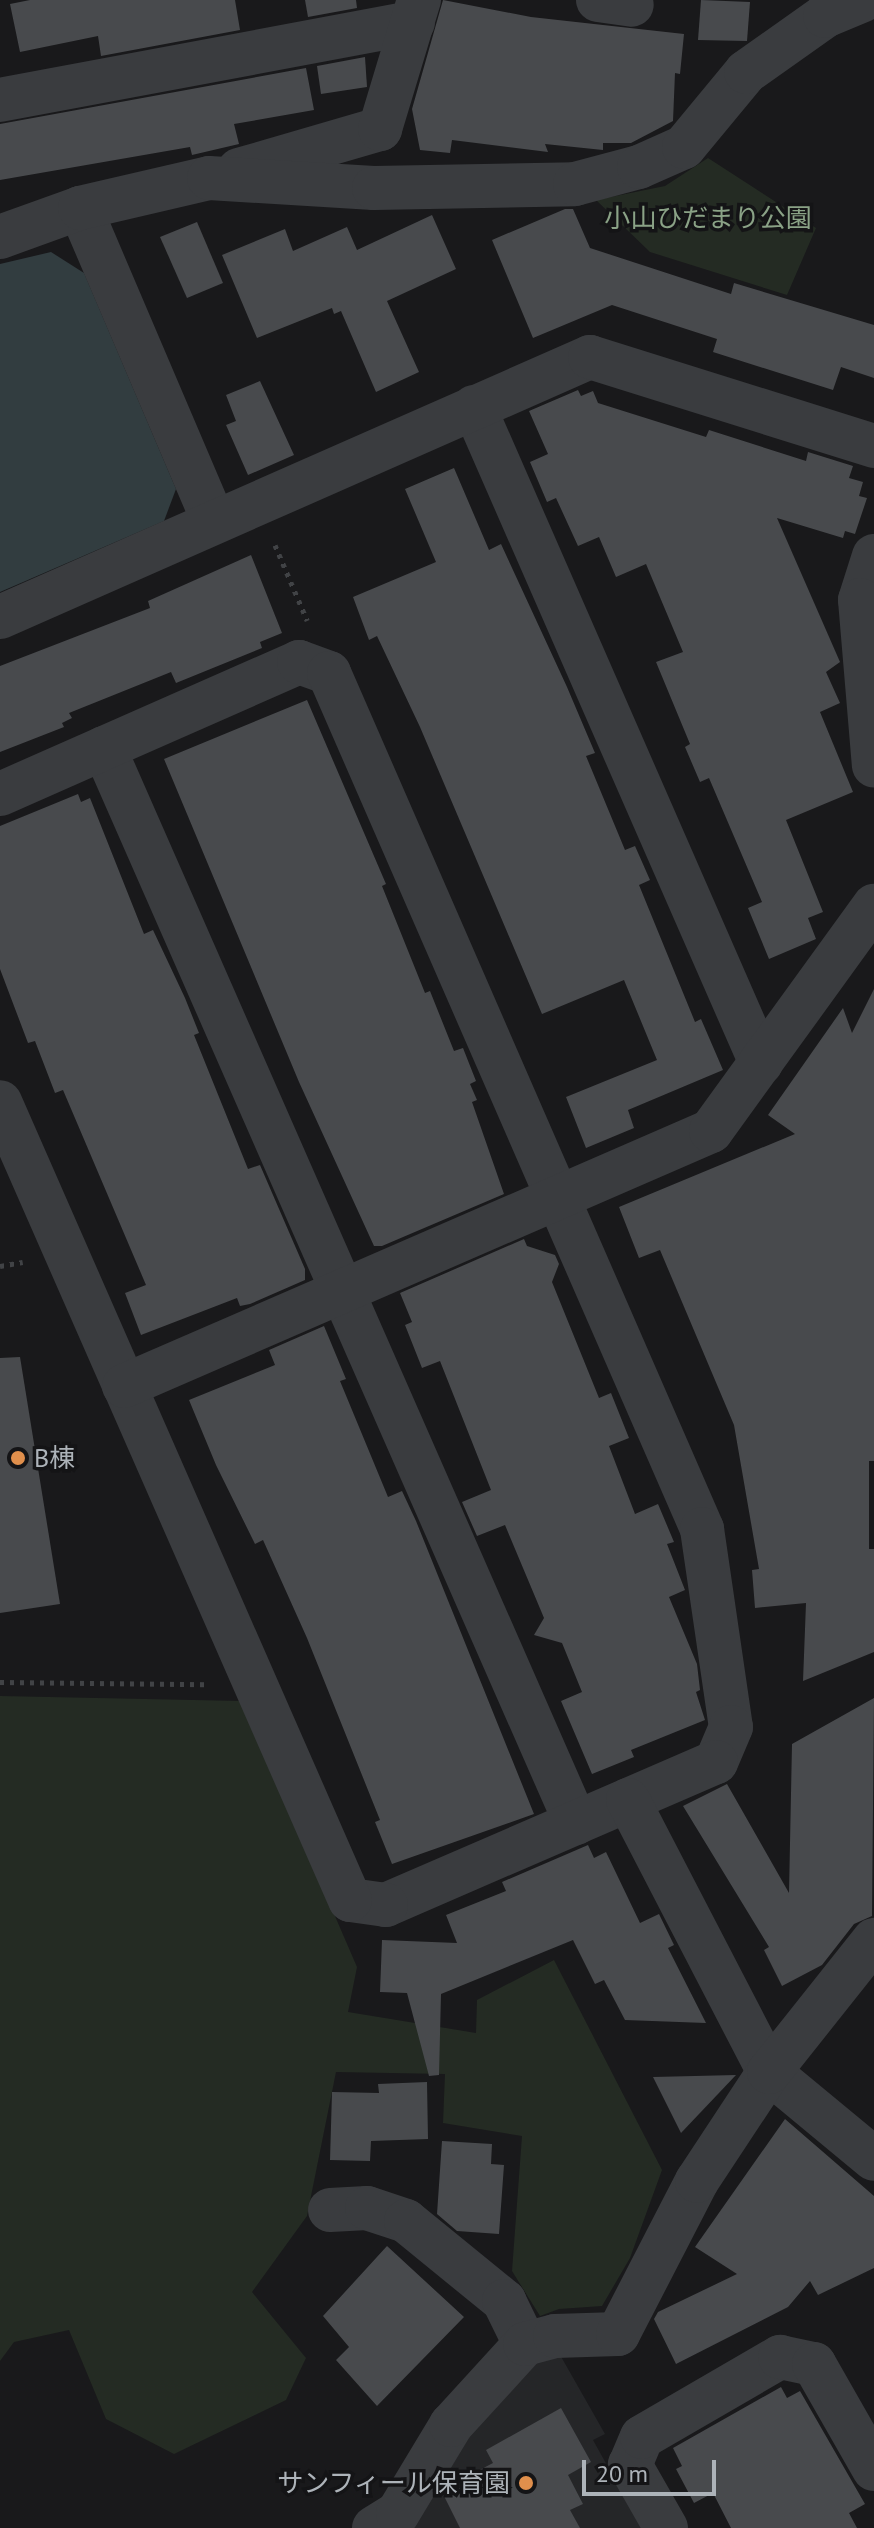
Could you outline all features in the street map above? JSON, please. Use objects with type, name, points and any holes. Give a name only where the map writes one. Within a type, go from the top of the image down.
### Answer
[{"type":"street","points":[[209,178],[374,188],[560,184],[639,167],[684,147],[746,72],[825,16],[863,0]]},
{"type":"street","points":[[0,100],[416,12],[380,129],[209,178],[80,208],[0,237]]},
{"type":"street","points":[[80,208],[214,522]]},
{"type":"street","points":[[0,617],[590,357],[874,446]]},
{"type":"street","points":[[474,407],[761,1063]]},
{"type":"street","points":[[874,556],[860,600],[874,765]]},
{"type":"street","points":[[0,794],[299,662],[329,673],[702,1529],[731,1727],[716,1762],[386,1905],[350,1900],[0,1102]]},
{"type":"street","points":[[104,748],[576,1823]]},
{"type":"street","points":[[124,1386],[711,1131],[874,906]]},
{"type":"street","points":[[628,1800],[769,2072],[874,2159]]},
{"type":"street","points":[[374,2528],[398,2513],[451,2425],[525,2344],[555,2336],[618,2334],[697,2181],[769,2072],[874,1940]]},
{"type":"street","points":[[330,2210],[367,2208],[406,2221],[504,2301],[525,2344]]},
{"type":"street","points":[[666,2528],[630,2465],[642,2437],[780,2357],[814,2364],[874,2469]]},
{"type":"path","points":[[258,503],[329,673]]},
{"type":"path","points":[[0,1682],[203,1684]]},
{"type":"shaded area","points":[[51,252],[84,273],[176,489],[164,521],[0,592],[0,264]]},
{"type":"shaded area","name":"サンフィール保育園","points":[[559,2353],[605,2434],[593,2440],[642,2528],[410,2528],[462,2434],[529,2361]]},
{"type":"green space","name":"小山ひだまり公園","points":[[708,158],[816,228],[787,295],[650,252],[596,200],[665,186]]},
{"type":"green space","points":[[0,1696],[242,1701],[357,1967],[348,2012],[476,2033],[477,2000],[554,1960],[662,2170],[630,2258],[602,2306],[559,2309],[540,2316],[512,2271],[522,2136],[443,2123],[445,2074],[336,2072],[307,2216],[252,2292],[306,2358],[286,2400],[174,2454],[106,2419],[69,2330],[14,2342],[0,2361]]},
{"type":"building","points":[[30,0],[235,0],[240,30],[101,56],[98,36],[20,52],[10,4]]},
{"type":"building","points":[[305,0],[356,0],[357,8],[308,17]]},
{"type":"building","points":[[443,0],[531,17],[684,34],[680,74],[675,73],[673,121],[631,143],[603,143],[603,150],[545,144],[548,152],[452,140],[450,153],[420,150],[412,109]]},
{"type":"building","points":[[701,0],[750,2],[747,41],[698,40]]},
{"type":"building","points":[[365,57],[367,87],[321,94],[317,66]]},
{"type":"building","points":[[306,68],[314,110],[234,124],[239,144],[192,155],[190,147],[0,180],[0,124]]},
{"type":"building","points":[[565,209],[573,209],[590,248],[731,294],[734,283],[874,325],[874,378],[841,367],[833,390],[713,352],[717,339],[612,305],[533,338],[492,240]]},
{"type":"building","points":[[432,215],[456,269],[387,301],[419,372],[376,392],[341,311],[334,314],[332,308],[257,338],[222,255],[285,229],[293,251],[347,227],[357,250]]},
{"type":"building","points":[[197,222],[223,283],[187,298],[160,237]]},
{"type":"building","points":[[260,381],[294,455],[248,475],[226,425],[236,421],[226,395]]},
{"type":"building","points":[[578,390],[581,396],[593,391],[598,403],[706,437],[709,430],[806,461],[808,452],[853,466],[849,478],[863,482],[859,496],[867,498],[855,534],[845,531],[843,538],[777,518],[840,662],[826,672],[840,703],[820,712],[853,792],[786,820],[823,912],[808,918],[816,939],[769,959],[748,908],[762,902],[709,778],[700,782],[685,747],[690,744],[656,662],[683,652],[646,564],[616,577],[599,537],[578,546],[556,498],[547,502],[530,462],[548,454],[529,411]]},
{"type":"building","points":[[454,468],[489,550],[501,544],[567,687],[595,753],[586,756],[625,850],[635,846],[650,880],[639,885],[695,1022],[701,1019],[723,1070],[628,1110],[634,1128],[586,1148],[566,1097],[657,1060],[624,980],[542,1014],[420,727],[377,636],[369,640],[353,597],[436,562],[405,489]]},
{"type":"building","points":[[251,555],[282,633],[260,642],[262,648],[176,683],[171,672],[69,713],[72,718],[62,723],[64,727],[0,752],[0,666],[150,608],[148,601]]},
{"type":"building","points":[[307,700],[386,884],[382,886],[425,993],[430,991],[454,1051],[463,1048],[476,1081],[470,1084],[477,1100],[472,1102],[504,1194],[382,1246],[374,1246],[299,1082],[164,759]]},
{"type":"building","points":[[78,794],[81,802],[90,798],[144,934],[153,930],[185,998],[199,1033],[194,1035],[248,1169],[260,1165],[305,1269],[305,1280],[250,1304],[240,1306],[237,1298],[141,1335],[125,1293],[146,1285],[63,1090],[55,1093],[35,1041],[28,1043],[0,969],[0,826]]},
{"type":"building","points":[[874,989],[874,1461],[869,1461],[869,1549],[874,1549],[874,1652],[803,1681],[806,1603],[755,1608],[752,1570],[759,1569],[734,1425],[660,1250],[639,1258],[619,1207],[795,1134],[768,1115],[843,1008],[852,1033]]},
{"type":"building","points":[[524,1239],[527,1246],[555,1255],[559,1264],[552,1282],[599,1398],[611,1393],[629,1438],[609,1446],[635,1514],[658,1504],[674,1542],[667,1544],[685,1590],[669,1597],[697,1664],[700,1690],[696,1692],[705,1720],[631,1750],[634,1757],[592,1774],[561,1701],[582,1692],[562,1643],[534,1635],[544,1618],[505,1525],[477,1536],[462,1502],[491,1490],[440,1361],[422,1368],[405,1325],[412,1322],[400,1293]]},
{"type":"building","points":[[324,1326],[346,1379],[340,1381],[388,1497],[402,1491],[416,1521],[534,1814],[392,1864],[375,1822],[380,1820],[307,1638],[263,1540],[255,1544],[216,1465],[189,1400],[275,1365],[269,1350]]},
{"type":"building","name":"B棟","points":[[20,1357],[60,1604],[0,1613],[0,1358]]},
{"type":"building","points":[[874,1698],[872,1916],[854,1924],[822,1965],[782,1986],[764,1950],[769,1947],[683,1806],[727,1784],[789,1893],[792,1744]]},
{"type":"building","points":[[588,1845],[594,1858],[606,1852],[640,1923],[659,1914],[674,1945],[668,1948],[706,2023],[625,2020],[604,1980],[595,1984],[573,1940],[441,1994],[439,2075],[429,2076],[407,1993],[380,1992],[382,1940],[457,1943],[446,1915],[506,1891],[502,1882]]},
{"type":"building","points":[[736,2075],[681,2133],[653,2077]]},
{"type":"building","points":[[427,2082],[428,2139],[371,2141],[370,2161],[330,2160],[332,2092],[379,2093],[378,2084]]},
{"type":"building","points":[[785,2119],[874,2196],[874,2268],[818,2295],[810,2281],[788,2307],[676,2364],[654,2319],[658,2312],[737,2274],[695,2247]]},
{"type":"building","points":[[442,2141],[492,2144],[491,2164],[504,2165],[499,2234],[457,2231],[437,2214]]},
{"type":"building","points":[[387,2246],[464,2317],[377,2406],[336,2360],[349,2347],[323,2316]]},
{"type":"building","points":[[781,2387],[787,2398],[800,2391],[865,2504],[849,2513],[857,2528],[731,2528],[713,2493],[694,2503],[676,2469],[682,2466],[673,2448]]},
{"type":"building","points":[[561,2408],[591,2462],[568,2475],[583,2504],[570,2510],[580,2528],[460,2528],[441,2490],[493,2463],[486,2450]]},
{"type":"place","name":"B棟","points":[[18,1458]]},
{"type":"place","name":"サンフィール保育園","points":[[526,2483]]}]
